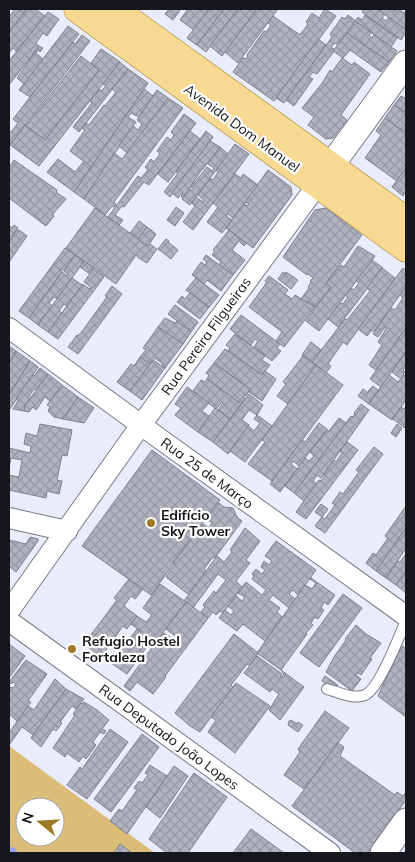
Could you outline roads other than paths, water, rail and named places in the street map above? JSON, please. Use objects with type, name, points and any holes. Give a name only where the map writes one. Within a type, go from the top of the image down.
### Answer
[{"type":"main road","name":"Avenida Dom Manuel","points":[[78,9],[324,176],[406,221]]},
{"type":"main road","name":"Avenida Dom Manuel","points":[[113,9],[324,176],[406,248]]},
{"type":"street","name":"Rua Pereira Filgueiras","points":[[9,611],[141,425],[406,62]]},
{"type":"street","name":"Rua 25 de Março","points":[[9,328],[406,618]]},
{"type":"street","points":[[9,518],[67,531]]},
{"type":"street","name":"Rua Deputado João Lopes","points":[[9,621],[330,853]]},
{"type":"street","points":[[383,853],[406,821]]},
{"type":"lane","points":[[326,689],[356,696],[365,695],[371,690],[386,665],[406,618]]},
{"type":"waterway","points":[[9,851],[13,850],[15,853]]},
{"type":"place","name":"Edifício Sky Tower","points":[[151,523]]},
{"type":"place","name":"Refugio Hostel Fortaleza","points":[[72,649]]}]
